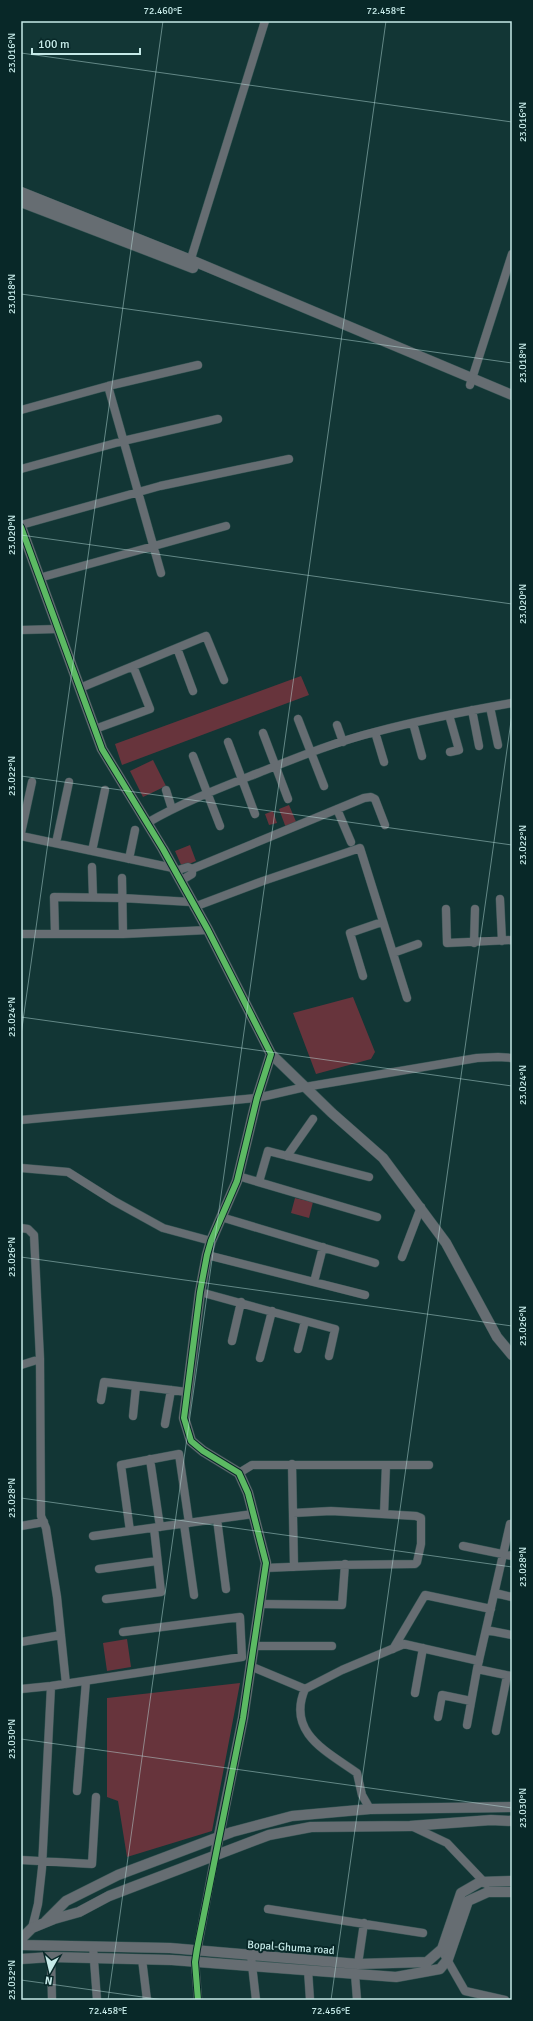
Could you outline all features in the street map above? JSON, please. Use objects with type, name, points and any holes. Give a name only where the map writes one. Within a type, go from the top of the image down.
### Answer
[{"type":"street","points":[[190,263],[265,21]]},
{"type":"street","points":[[21,192],[471,382],[512,402]]},
{"type":"street","points":[[21,202],[190,263]]},
{"type":"street","points":[[471,382],[512,254]]},
{"type":"street","points":[[21,410],[108,386],[198,364]]},
{"type":"street","points":[[471,382],[512,395]]},
{"type":"street","points":[[108,386],[161,573]]},
{"type":"street","points":[[21,469],[123,441],[218,419]]},
{"type":"street","points":[[289,459],[138,492],[21,526],[102,749],[147,823],[208,930],[271,1054],[383,1158],[421,1207],[446,1243],[497,1337],[512,1355]]},
{"type":"street","points":[[39,578],[226,526]]},
{"type":"street","points":[[21,630],[58,629]]},
{"type":"street","points":[[80,688],[206,636],[224,680]]},
{"type":"street","points":[[177,648],[193,691]]},
{"type":"street","points":[[95,729],[150,709],[133,666]]},
{"type":"street","points":[[147,823],[172,808],[207,792],[343,742],[375,732],[413,723],[512,703]]},
{"type":"street","points":[[490,707],[498,745]]},
{"type":"street","points":[[472,710],[478,746]]},
{"type":"street","points":[[449,715],[459,750],[450,752]]},
{"type":"street","points":[[298,719],[324,786]]},
{"type":"street","points":[[413,723],[422,756]]},
{"type":"street","points":[[338,725],[343,742]]},
{"type":"street","points":[[375,732],[384,762]]},
{"type":"street","points":[[263,733],[288,799]]},
{"type":"street","points":[[228,742],[255,814]]},
{"type":"street","points":[[193,756],[220,826]]},
{"type":"street","points":[[32,782],[21,835],[174,870],[188,867],[192,869],[364,798],[370,797],[375,800],[385,825]]},
{"type":"street","points":[[56,843],[69,782]]},
{"type":"street","points":[[92,851],[105,790]]},
{"type":"street","points":[[166,790],[172,808]]},
{"type":"street","points":[[337,809],[351,842]]},
{"type":"street","points":[[129,859],[135,830]]},
{"type":"street","points":[[55,934],[54,897],[122,898],[193,904],[360,848],[407,998]]},
{"type":"street","points":[[92,867],[93,898]]},
{"type":"street","points":[[180,881],[192,874],[192,869]]},
{"type":"street","points":[[122,878],[123,934]]},
{"type":"street","points":[[500,899],[502,941]]},
{"type":"street","points":[[446,909],[446,942],[449,944],[512,940]]},
{"type":"street","points":[[474,943],[475,909]]},
{"type":"street","points":[[363,976],[350,933],[382,922]]},
{"type":"street","points":[[21,934],[123,934],[208,930]]},
{"type":"street","points":[[393,952],[418,944]]},
{"type":"street","points":[[198,2000],[195,1962],[197,1949],[242,1718],[266,1563],[248,1492],[239,1473],[203,1451],[191,1441],[184,1418],[200,1292],[207,1255],[211,1241],[238,1176],[257,1098],[271,1054]]},
{"type":"street","points":[[21,1120],[257,1098],[305,1087],[477,1058],[512,1058]]},
{"type":"street","points":[[287,1156],[313,1119]]},
{"type":"street","points":[[260,1182],[268,1152],[369,1177]]},
{"type":"street","points":[[21,1168],[68,1172],[114,1202],[163,1228],[211,1241]]},
{"type":"street","points":[[238,1176],[376,1217]]},
{"type":"street","points":[[402,1257],[421,1207]]},
{"type":"street","points":[[221,1217],[375,1262]]},
{"type":"street","points":[[21,1228],[28,1229],[34,1235],[40,1359],[41,1516],[44,1522],[57,1598],[66,1684]]},
{"type":"street","points":[[314,1282],[323,1247]]},
{"type":"street","points":[[207,1255],[365,1295]]},
{"type":"street","points":[[200,1292],[335,1329],[329,1356]]},
{"type":"street","points":[[232,1341],[241,1302]]},
{"type":"street","points":[[260,1358],[272,1311]]},
{"type":"street","points":[[298,1349],[305,1321]]},
{"type":"street","points":[[21,1364],[40,1359]]},
{"type":"street","points":[[101,1400],[104,1382],[187,1392]]},
{"type":"street","points":[[133,1416],[136,1386]]},
{"type":"street","points":[[165,1424],[171,1390]]},
{"type":"street","points":[[130,1531],[121,1465],[179,1454],[194,1595]]},
{"type":"street","points":[[106,1600],[161,1592],[157,1561],[157,1527],[150,1460]]},
{"type":"street","points":[[292,1464],[294,1567]]},
{"type":"street","points":[[239,1473],[252,1465],[429,1465]]},
{"type":"street","points":[[384,1514],[386,1465]]},
{"type":"street","points":[[265,1568],[345,1564],[415,1564],[417,1562],[421,1544],[421,1518],[331,1511],[293,1513]]},
{"type":"street","points":[[93,1536],[253,1514]]},
{"type":"street","points":[[216,1519],[226,1589]]},
{"type":"street","points":[[21,1526],[44,1522]]},
{"type":"street","points":[[467,1725],[478,1665],[510,1524]]},
{"type":"street","points":[[463,1546],[512,1556]]},
{"type":"street","points":[[99,1569],[157,1561]]},
{"type":"street","points":[[260,1604],[342,1605],[345,1564]]},
{"type":"street","points":[[495,1594],[512,1597]]},
{"type":"street","points":[[393,1649],[425,1595],[491,1609]]},
{"type":"street","points":[[21,1689],[66,1684],[242,1657],[240,1617],[123,1632]]},
{"type":"street","points":[[486,1630],[512,1635]]},
{"type":"street","points":[[21,1642],[61,1636]]},
{"type":"street","points":[[370,1809],[362,1795],[357,1773],[321,1750],[308,1736],[301,1718],[301,1698],[305,1689],[342,1670],[404,1644],[423,1648],[510,1676],[496,1731]]},
{"type":"street","points":[[253,1646],[332,1646]]},
{"type":"street","points":[[415,1693],[423,1648]]},
{"type":"street","points":[[250,1666],[305,1689]]},
{"type":"street","points":[[77,1791],[86,1681]]},
{"type":"street","points":[[32,1928],[38,1904],[42,1860],[51,1686]]},
{"type":"street","points":[[438,1717],[442,1695],[471,1701]]},
{"type":"street","points":[[21,1860],[92,1864],[96,1797]]},
{"type":"street","points":[[43,1923],[66,1901],[118,1875],[219,1837],[292,1816],[370,1809],[512,1807]]},
{"type":"street","points":[[21,1939],[32,1928],[43,1923],[79,1912],[109,1896],[222,1851],[269,1835],[311,1827],[410,1826],[491,1820],[512,1821]]},
{"type":"street","points":[[410,1826],[447,1843],[492,1892]]},
{"type":"street","points":[[505,2000],[465,1991],[448,1959],[440,1951],[461,1893],[480,1882],[512,1881]]},
{"type":"street","points":[[21,1959],[51,1957],[195,1962],[251,1961],[308,1970],[356,1969],[396,1977],[440,1969],[448,1959],[468,1901],[492,1892],[512,1892]]},
{"type":"street","points":[[268,1909],[424,1933]]},
{"type":"street","points":[[357,2000],[356,1969],[364,1923]]},
{"type":"street","name":"Bopal-Ghuma road","points":[[21,1945],[197,1949],[251,1961],[356,1969],[427,1962],[440,1951]]},
{"type":"street","points":[[93,1947],[97,2000]]},
{"type":"street","points":[[51,1957],[52,2000]]},
{"type":"street","points":[[142,1959],[147,2000]]},
{"type":"street","points":[[251,1961],[256,2000]]},
{"type":"street","points":[[308,1970],[310,2000]]},
{"type":"shaded area","points":[[301,676],[309,695],[122,765],[115,744]]},
{"type":"shaded area","points":[[153,760],[166,786],[143,797],[130,771]]},
{"type":"shaded area","points":[[289,805],[297,824],[286,828],[279,809]]},
{"type":"shaded area","points":[[273,811],[277,823],[269,825],[265,814]]},
{"type":"shaded area","points":[[190,845],[196,861],[182,867],[175,851]]},
{"type":"shaded area","points":[[353,997],[375,1052],[371,1059],[316,1074],[293,1013]]},
{"type":"shaded area","points":[[295,1198],[313,1202],[309,1218],[291,1213]]},
{"type":"shaded area","points":[[127,1639],[131,1667],[107,1671],[103,1643]]},
{"type":"shaded area","points":[[240,1683],[212,1831],[127,1857],[118,1801],[107,1797],[107,1698]]},
{"type":"cycle path","points":[[21,527],[102,749],[163,849],[208,930],[271,1054],[257,1098],[237,1181],[211,1241],[207,1255],[200,1292],[184,1418],[191,1441],[203,1451],[239,1473],[248,1493],[266,1563],[243,1718],[197,1949],[195,1962],[198,2000]]}]
